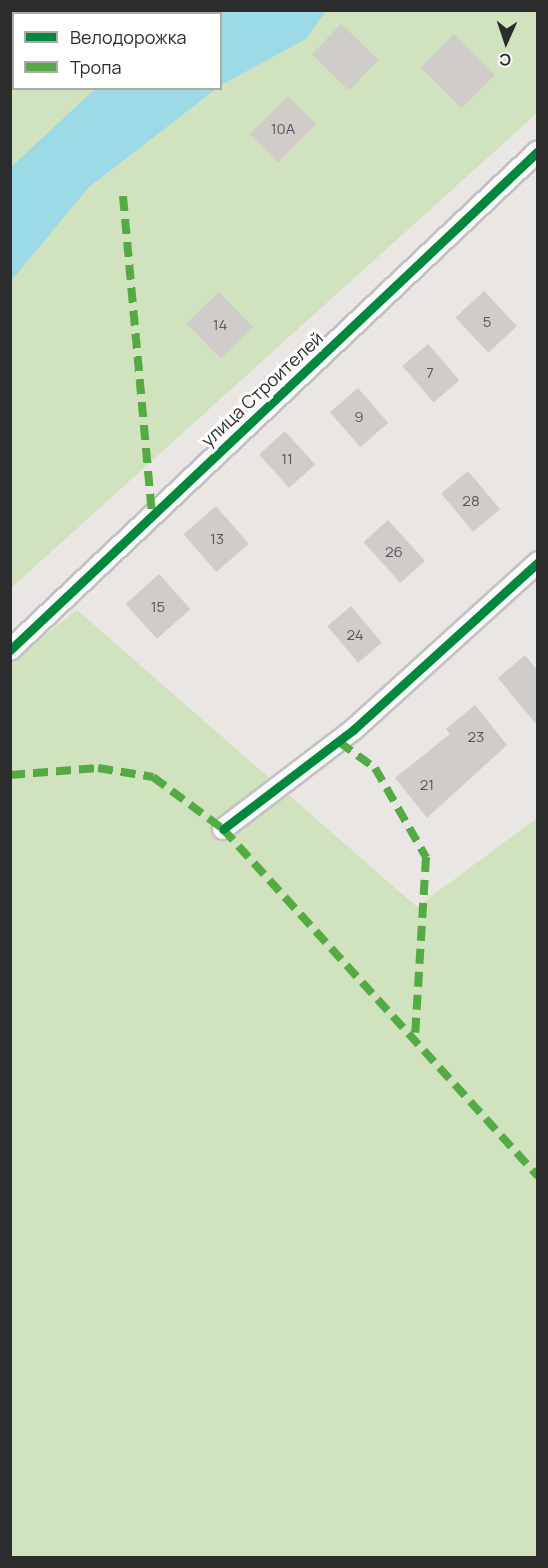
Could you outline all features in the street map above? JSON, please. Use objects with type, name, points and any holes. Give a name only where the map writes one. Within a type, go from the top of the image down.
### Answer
[{"type":"street","name":"улица Строителей","points":[[10,650],[537,152]]},
{"type":"street","points":[[223,829],[346,736],[537,562]]},
{"type":"green space","points":[[11,11],[537,11],[537,113],[11,588]]},
{"type":"green space","points":[[77,610],[417,907],[537,818],[537,1557],[11,1558],[11,661]]},
{"type":"water","points":[[193,10],[326,10],[306,39],[222,84],[222,12],[190,12]]},
{"type":"water","points":[[94,90],[215,90],[89,187],[11,281],[11,167]]},
{"type":"building","points":[[341,24],[378,60],[349,90],[312,54]]},
{"type":"building","points":[[454,34],[495,75],[462,108],[421,67]]},
{"type":"building","points":[[288,96],[316,124],[278,162],[250,134]]},
{"type":"building","points":[[484,291],[517,326],[488,353],[455,318]]},
{"type":"building","points":[[219,292],[253,327],[221,359],[187,323]]},
{"type":"building","points":[[428,344],[459,380],[434,403],[402,366]]},
{"type":"building","points":[[358,388],[388,423],[360,447],[330,412]]},
{"type":"building","points":[[285,431],[315,464],[289,488],[259,454]]},
{"type":"building","points":[[468,471],[500,509],[473,532],[441,493]]},
{"type":"building","points":[[216,506],[249,544],[216,572],[184,534]]},
{"type":"building","points":[[388,520],[425,561],[400,583],[363,542]]},
{"type":"building","points":[[159,574],[190,609],[157,639],[126,604]]},
{"type":"building","points":[[351,606],[382,643],[358,663],[327,626]]},
{"type":"building","points":[[525,655],[537,670],[537,725],[498,678]]},
{"type":"building","points":[[475,705],[507,745],[427,818],[395,778],[450,734],[446,729]]},
{"type":"marked path","points":[[123,196],[152,516]]},
{"type":"marked path","points":[[339,742],[375,768],[426,857],[415,1036]]},
{"type":"marked path","points":[[10,775],[98,768],[153,777],[223,829],[538,1176]]},
{"type":"cycle path","points":[[10,650],[538,151]]},
{"type":"cycle path","points":[[223,829],[353,730],[538,562]]}]
